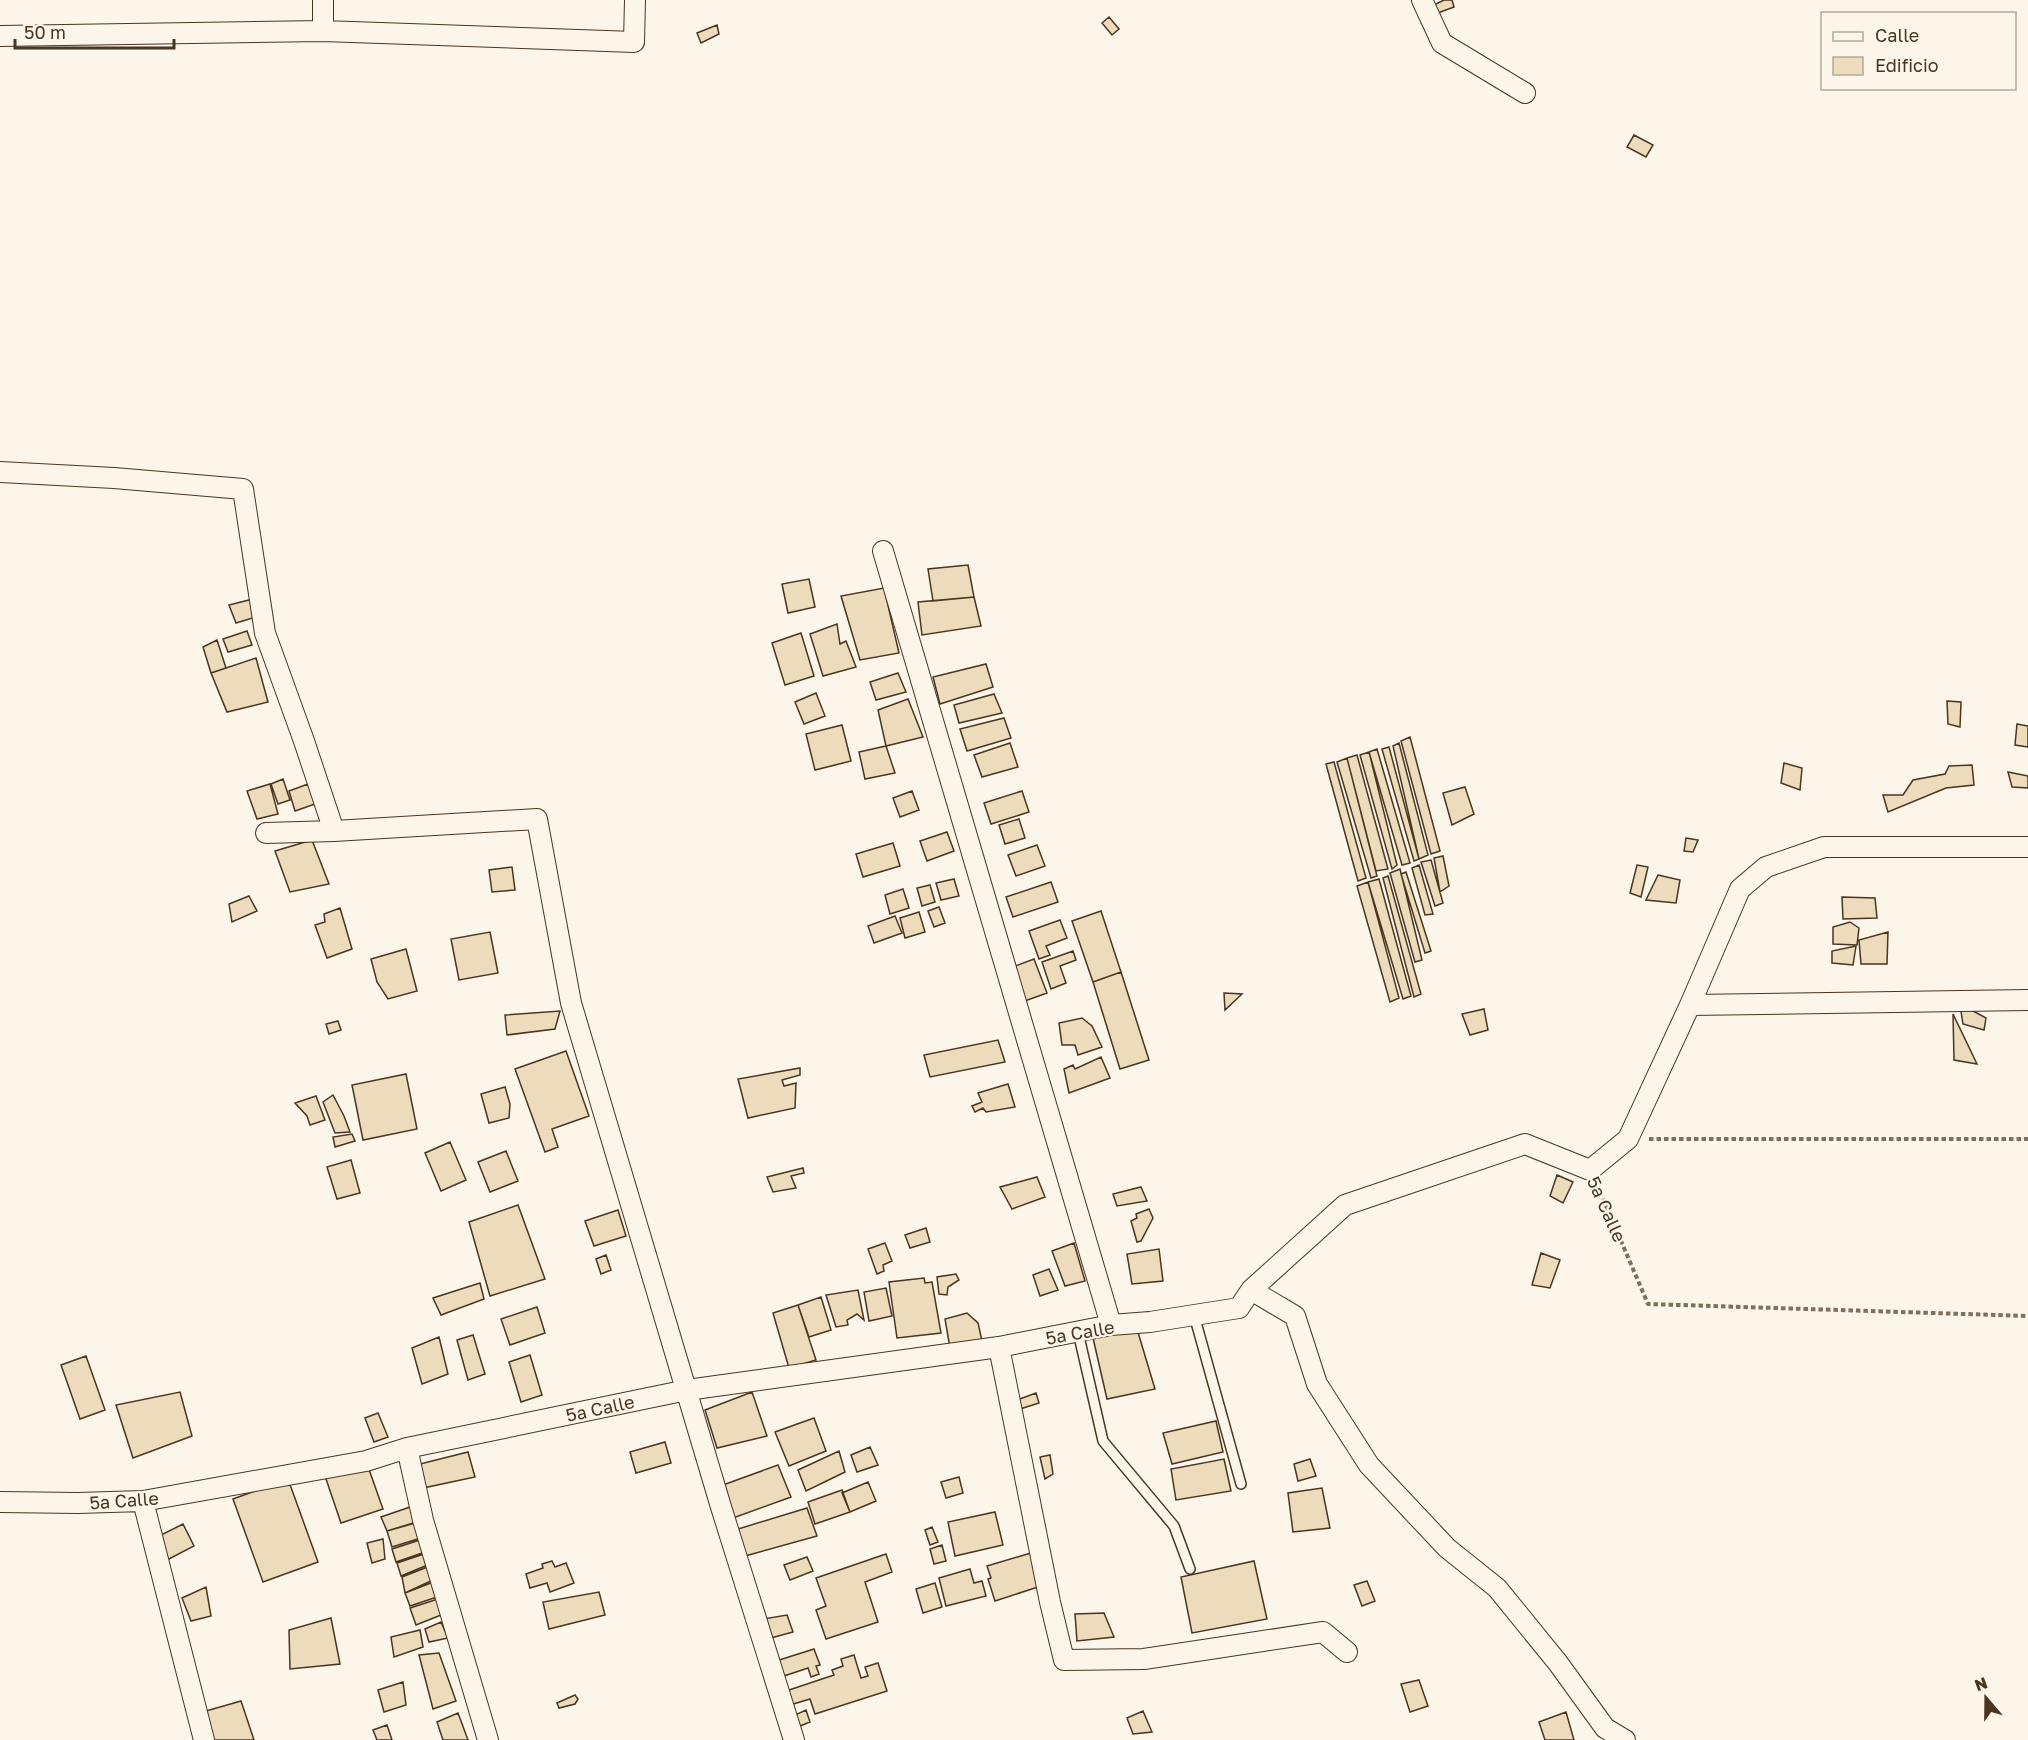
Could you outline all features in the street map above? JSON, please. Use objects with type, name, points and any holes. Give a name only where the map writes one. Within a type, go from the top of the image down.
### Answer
[{"type":"street","points":[[323,0],[323,31]]},
{"type":"street","points":[[0,36],[323,31],[634,42],[635,0]]},
{"type":"street","points":[[1422,0],[1442,43],[1525,93]]},
{"type":"street","points":[[0,472],[114,478],[243,489],[265,633],[334,831]]},
{"type":"street","points":[[883,551],[1110,1325]]},
{"type":"street","points":[[266,833],[537,819],[571,1003],[721,1507],[794,1740]]},
{"type":"street","points":[[1590,1170],[1628,1139],[1740,889],[1766,867],[1824,848],[2028,847]]},
{"type":"street","points":[[1690,1005],[2028,1000]]},
{"type":"street","name":"5a Calle","points":[[0,1502],[143,1502],[366,1461],[407,1448],[687,1390],[999,1347],[1110,1325],[1239,1308],[1251,1290],[1345,1204],[1525,1144],[1590,1170]]},
{"type":"street","points":[[1251,1290],[1295,1316],[1317,1384],[1369,1465],[1447,1548],[1497,1588],[1558,1663],[1605,1728],[1624,1740]]},
{"type":"street","points":[[999,1347],[1064,1660],[1144,1659],[1323,1632],[1347,1652]]},
{"type":"street","points":[[407,1448],[423,1520],[488,1740]]},
{"type":"street","points":[[143,1502],[204,1740]]},
{"type":"lane","points":[[1194,1315],[1241,1484]]},
{"type":"lane","points":[[1078,1332],[1103,1441],[1174,1526],[1190,1569]]},
{"type":"path","points":[[1628,1139],[2028,1139]]},
{"type":"path","name":"5a Calle","points":[[1590,1170],[1648,1304],[2028,1316]]},
{"type":"building","points":[[1444,0],[1452,0],[1454,7],[1435,14],[1432,6]]},
{"type":"building","points":[[1109,17],[1119,29],[1112,35],[1102,23]]},
{"type":"building","points":[[717,25],[719,34],[701,43],[697,33]]},
{"type":"building","points":[[1634,135],[1653,145],[1646,157],[1627,147]]},
{"type":"building","points":[[968,565],[974,597],[933,601],[928,569]]},
{"type":"building","points":[[809,579],[815,607],[788,613],[782,584]]},
{"type":"building","points":[[884,588],[899,653],[860,660],[841,596]]},
{"type":"building","points":[[974,597],[981,626],[922,635],[918,602]]},
{"type":"building","points":[[253,599],[259,616],[236,623],[229,605]]},
{"type":"building","points":[[837,624],[840,644],[846,641],[856,667],[823,676],[810,634]]},
{"type":"building","points":[[247,631],[252,645],[228,652],[223,639]]},
{"type":"building","points":[[801,633],[814,676],[785,685],[772,643]]},
{"type":"building","points":[[217,640],[226,668],[211,673],[203,647]]},
{"type":"building","points":[[256,658],[268,702],[227,712],[211,673]]},
{"type":"building","points":[[986,664],[993,687],[940,704],[933,677]]},
{"type":"building","points":[[898,673],[906,692],[876,700],[870,682]]},
{"type":"building","points":[[816,693],[825,716],[804,724],[795,702]]},
{"type":"building","points":[[994,694],[1002,713],[959,723],[954,705]]},
{"type":"building","points":[[908,699],[923,737],[886,746],[878,710]]},
{"type":"building","points":[[1947,701],[1961,702],[1960,727],[1948,724]]},
{"type":"building","points":[[1004,718],[1011,738],[967,751],[960,729]]},
{"type":"building","points":[[2017,724],[2028,726],[2028,747],[2015,745]]},
{"type":"building","points":[[842,725],[851,761],[815,770],[806,734]]},
{"type":"building","points":[[1410,737],[1440,851],[1431,854],[1401,741]]},
{"type":"building","points":[[1010,743],[1018,767],[982,777],[974,755]]},
{"type":"building","points":[[1399,743],[1428,855],[1419,859],[1393,746]]},
{"type":"building","points":[[886,746],[895,773],[865,779],[859,752]]},
{"type":"building","points":[[1389,747],[1419,859],[1414,861],[1382,749]]},
{"type":"building","points":[[1377,749],[1410,863],[1402,865],[1369,752]]},
{"type":"building","points":[[1369,752],[1397,865],[1392,869],[1360,755]]},
{"type":"building","points":[[1357,755],[1388,869],[1376,871],[1347,758]]},
{"type":"building","points":[[1347,758],[1377,876],[1371,878],[1337,762]]},
{"type":"building","points":[[1334,762],[1366,878],[1358,881],[1326,764]]},
{"type":"building","points":[[1784,763],[1802,768],[1800,790],[1781,783]]},
{"type":"building","points":[[1972,765],[1974,785],[1946,788],[1888,812],[1883,795],[1903,795],[1913,780],[1945,774],[1949,766]]},
{"type":"building","points":[[2008,772],[2028,776],[2028,788],[2012,787]]},
{"type":"building","points":[[283,779],[290,800],[278,804],[271,784]]},
{"type":"building","points":[[270,784],[278,814],[257,819],[247,791]]},
{"type":"building","points":[[308,784],[315,804],[295,811],[289,791]]},
{"type":"building","points":[[1465,787],[1474,814],[1452,825],[1443,793]]},
{"type":"building","points":[[912,791],[919,810],[900,817],[893,798]]},
{"type":"building","points":[[1022,791],[1029,812],[991,824],[984,803]]},
{"type":"building","points":[[1019,819],[1025,838],[1005,844],[999,825]]},
{"type":"building","points":[[947,832],[954,851],[927,861],[920,841]]},
{"type":"building","points":[[1686,838],[1698,840],[1693,852],[1684,851]]},
{"type":"building","points":[[312,840],[329,884],[290,892],[275,851]]},
{"type":"building","points":[[893,843],[900,866],[863,877],[856,854]]},
{"type":"building","points":[[1037,845],[1045,866],[1016,876],[1008,855]]},
{"type":"building","points":[[1443,856],[1449,886],[1440,892],[1434,858]]},
{"type":"building","points":[[1431,860],[1443,903],[1435,906],[1421,862]]},
{"type":"building","points":[[1419,865],[1433,914],[1425,915],[1412,868]]},
{"type":"building","points":[[1637,865],[1648,867],[1641,897],[1630,893]]},
{"type":"building","points":[[512,867],[515,890],[492,892],[489,870]]},
{"type":"building","points":[[1400,869],[1422,960],[1415,962],[1390,873]]},
{"type":"building","points":[[1406,872],[1431,951],[1425,953],[1401,874]]},
{"type":"building","points":[[1658,875],[1680,880],[1676,903],[1646,900]]},
{"type":"building","points":[[1388,876],[1421,994],[1414,997],[1383,878]]},
{"type":"building","points":[[954,879],[959,896],[941,900],[936,883]]},
{"type":"building","points":[[1379,879],[1411,996],[1403,999],[1368,882]]},
{"type":"building","points":[[1051,882],[1058,902],[1013,917],[1006,897]]},
{"type":"building","points":[[1368,882],[1399,998],[1390,1002],[1357,886]]},
{"type":"building","points":[[930,885],[935,902],[922,906],[917,888]]},
{"type":"building","points":[[903,889],[909,908],[890,914],[885,895]]},
{"type":"building","points":[[249,896],[257,911],[232,922],[229,904]]},
{"type":"building","points":[[1842,897],[1875,898],[1877,918],[1843,919]]},
{"type":"building","points":[[939,907],[945,923],[934,927],[928,911]]},
{"type":"building","points":[[340,908],[352,949],[327,958],[315,925],[325,922],[324,914]]},
{"type":"building","points":[[1101,911],[1121,972],[1093,982],[1072,921]]},
{"type":"building","points":[[919,912],[925,932],[905,938],[900,918]]},
{"type":"building","points":[[895,916],[902,933],[874,943],[868,926]]},
{"type":"building","points":[[1060,920],[1067,938],[1046,946],[1050,955],[1039,959],[1029,931]]},
{"type":"building","points":[[1850,922],[1859,928],[1857,945],[1833,944],[1833,927]]},
{"type":"building","points":[[490,932],[498,973],[459,980],[451,939]]},
{"type":"building","points":[[1888,932],[1887,964],[1861,964],[1859,940]]},
{"type":"building","points":[[1856,946],[1853,965],[1832,963],[1832,951]]},
{"type":"building","points":[[406,949],[417,991],[388,999],[377,982],[371,959]]},
{"type":"building","points":[[1073,951],[1076,960],[1060,966],[1066,983],[1051,989],[1042,962]]},
{"type":"building","points":[[1034,959],[1047,993],[1022,1002],[1010,968]]},
{"type":"building","points":[[1121,972],[1149,1060],[1120,1069],[1093,982]]},
{"type":"building","points":[[1224,993],[1242,994],[1225,1010]]},
{"type":"building","points":[[1960,1005],[1986,1018],[1984,1030],[1963,1024]]},
{"type":"building","points":[[1484,1009],[1488,1030],[1470,1035],[1462,1014]]},
{"type":"building","points":[[560,1011],[555,1029],[507,1035],[505,1015]]},
{"type":"building","points":[[1953,1014],[1977,1064],[1954,1060]]},
{"type":"building","points":[[1082,1018],[1092,1026],[1102,1047],[1078,1055],[1075,1045],[1062,1045],[1059,1023]]},
{"type":"building","points":[[338,1021],[341,1030],[329,1034],[326,1024]]},
{"type":"building","points":[[998,1040],[1005,1062],[930,1077],[924,1055]]},
{"type":"building","points":[[566,1051],[589,1116],[552,1129],[558,1147],[545,1152],[515,1069]]},
{"type":"building","points":[[1101,1057],[1110,1078],[1069,1093],[1064,1069],[1073,1065],[1075,1069]]},
{"type":"building","points":[[800,1068],[800,1075],[782,1080],[784,1086],[796,1083],[795,1108],[748,1118],[738,1079]]},
{"type":"building","points":[[406,1074],[417,1129],[363,1140],[352,1085]]},
{"type":"building","points":[[1008,1084],[1015,1107],[986,1112],[983,1108],[975,1112],[972,1106],[982,1102],[978,1093]]},
{"type":"building","points":[[505,1087],[510,1104],[509,1118],[489,1123],[481,1094]]},
{"type":"building","points":[[333,1095],[350,1132],[335,1133],[323,1102]]},
{"type":"building","points":[[316,1096],[325,1120],[310,1125],[307,1116],[295,1103]]},
{"type":"building","points":[[352,1134],[355,1141],[335,1147],[333,1137]]},
{"type":"building","points":[[450,1142],[466,1180],[441,1191],[425,1153]]},
{"type":"building","points":[[506,1151],[518,1181],[490,1192],[478,1162]]},
{"type":"building","points":[[351,1160],[360,1193],[337,1199],[327,1167]]},
{"type":"building","points":[[803,1168],[804,1173],[791,1176],[796,1188],[773,1192],[767,1177]]},
{"type":"building","points":[[1557,1175],[1573,1182],[1563,1203],[1550,1196]]},
{"type":"building","points":[[1037,1177],[1045,1197],[1012,1209],[1000,1187]]},
{"type":"building","points":[[1141,1187],[1147,1201],[1117,1206],[1113,1194]]},
{"type":"building","points":[[518,1205],[545,1279],[490,1296],[469,1222]]},
{"type":"building","points":[[1149,1209],[1153,1218],[1141,1241],[1137,1242],[1131,1221],[1137,1218],[1136,1214]]},
{"type":"building","points":[[618,1210],[626,1236],[594,1246],[585,1221]]},
{"type":"building","points":[[926,1228],[930,1242],[910,1248],[905,1235]]},
{"type":"building","points":[[885,1243],[892,1261],[883,1265],[884,1271],[877,1274],[868,1249]]},
{"type":"building","points":[[1074,1243],[1085,1281],[1065,1286],[1052,1251]]},
{"type":"building","points":[[1159,1249],[1163,1281],[1132,1284],[1127,1254]]},
{"type":"building","points":[[1541,1253],[1560,1260],[1550,1288],[1532,1285]]},
{"type":"building","points":[[606,1255],[611,1270],[601,1274],[596,1259]]},
{"type":"building","points":[[1049,1269],[1058,1290],[1040,1296],[1033,1275]]},
{"type":"building","points":[[956,1274],[959,1280],[948,1287],[947,1295],[939,1294],[937,1277]]},
{"type":"building","points":[[924,1278],[925,1283],[932,1282],[941,1333],[897,1338],[889,1282]]},
{"type":"building","points":[[480,1283],[484,1299],[441,1315],[433,1298]]},
{"type":"building","points":[[886,1288],[892,1316],[869,1321],[864,1292]]},
{"type":"building","points":[[858,1290],[864,1320],[857,1314],[847,1320],[848,1325],[836,1327],[826,1295]]},
{"type":"building","points":[[821,1297],[831,1330],[809,1337],[798,1305]]},
{"type":"building","points":[[798,1305],[816,1360],[789,1368],[773,1313]]},
{"type":"building","points":[[537,1307],[545,1333],[510,1345],[501,1319]]},
{"type":"building","points":[[967,1313],[978,1323],[982,1341],[950,1348],[945,1319]]},
{"type":"building","points":[[1137,1329],[1155,1389],[1107,1399],[1093,1338]]},
{"type":"building","points":[[473,1335],[485,1374],[468,1380],[457,1340]]},
{"type":"building","points":[[439,1337],[448,1374],[422,1384],[412,1348]]},
{"type":"building","points":[[530,1355],[542,1395],[521,1402],[509,1362]]},
{"type":"building","points":[[86,1356],[105,1410],[80,1419],[61,1365]]},
{"type":"building","points":[[180,1392],[192,1436],[133,1458],[116,1405]]},
{"type":"building","points":[[752,1392],[767,1436],[717,1448],[705,1410]]},
{"type":"building","points":[[1036,1393],[1039,1403],[1020,1409],[1017,1400]]},
{"type":"building","points":[[378,1413],[388,1437],[374,1442],[365,1418]]},
{"type":"building","points":[[814,1418],[826,1451],[789,1466],[775,1432]]},
{"type":"building","points":[[1216,1421],[1223,1452],[1172,1464],[1163,1433]]},
{"type":"building","points":[[665,1442],[671,1463],[636,1473],[630,1452]]},
{"type":"building","points":[[870,1447],[878,1465],[857,1472],[851,1455]]},
{"type":"building","points":[[839,1451],[845,1472],[806,1491],[798,1470]]},
{"type":"building","points":[[468,1452],[475,1477],[423,1488],[416,1465]]},
{"type":"building","points":[[1050,1455],[1053,1474],[1045,1479],[1040,1457]]},
{"type":"building","points":[[1224,1459],[1231,1491],[1176,1500],[1171,1469]]},
{"type":"building","points":[[1310,1459],[1316,1476],[1298,1481],[1294,1464]]},
{"type":"building","points":[[366,1461],[383,1509],[341,1523],[325,1476]]},
{"type":"building","points":[[778,1465],[791,1497],[733,1518],[723,1485]]},
{"type":"building","points":[[959,1477],[963,1493],[946,1498],[941,1482]]},
{"type":"building","points":[[288,1479],[318,1562],[263,1582],[233,1499]]},
{"type":"building","points":[[868,1482],[876,1501],[850,1512],[842,1493]]},
{"type":"building","points":[[1322,1488],[1330,1528],[1293,1532],[1288,1493]]},
{"type":"building","points":[[842,1490],[850,1512],[815,1524],[808,1502]]},
{"type":"building","points":[[413,1506],[423,1520],[387,1531],[381,1517]]},
{"type":"building","points":[[807,1508],[817,1536],[745,1556],[738,1529]]},
{"type":"building","points":[[995,1512],[1003,1545],[955,1556],[948,1522]]},
{"type":"building","points":[[419,1522],[424,1537],[392,1547],[387,1531]]},
{"type":"building","points":[[183,1524],[194,1546],[167,1560],[155,1538]]},
{"type":"building","points":[[932,1527],[938,1542],[930,1545],[925,1530]]},
{"type":"building","points":[[383,1539],[385,1559],[372,1563],[367,1543]]},
{"type":"building","points":[[423,1539],[428,1551],[396,1562],[392,1549]]},
{"type":"building","points":[[942,1545],[946,1561],[934,1564],[930,1549]]},
{"type":"building","points":[[427,1553],[430,1564],[401,1576],[397,1563]]},
{"type":"building","points":[[1031,1553],[1041,1586],[995,1601],[988,1579],[991,1578],[987,1566]]},
{"type":"building","points":[[886,1554],[892,1572],[865,1582],[878,1622],[826,1639],[816,1610],[826,1606],[816,1578]]},
{"type":"building","points":[[807,1557],[813,1571],[790,1580],[784,1565]]},
{"type":"building","points":[[552,1561],[555,1567],[566,1563],[574,1583],[550,1592],[547,1583],[530,1588],[526,1574],[543,1568],[542,1564]]},
{"type":"building","points":[[1254,1561],[1267,1619],[1192,1633],[1181,1577]]},
{"type":"building","points":[[430,1566],[435,1579],[405,1593],[402,1577]]},
{"type":"building","points":[[970,1569],[974,1583],[982,1581],[986,1596],[946,1606],[939,1578]]},
{"type":"building","points":[[436,1581],[440,1596],[410,1606],[405,1593]]},
{"type":"building","points":[[1367,1581],[1375,1601],[1362,1606],[1354,1585]]},
{"type":"building","points":[[935,1583],[942,1607],[923,1613],[916,1589]]},
{"type":"building","points":[[206,1587],[211,1616],[191,1621],[182,1598]]},
{"type":"building","points":[[599,1592],[605,1615],[549,1629],[543,1602]]},
{"type":"building","points":[[441,1598],[446,1613],[416,1625],[410,1608]]},
{"type":"building","points":[[1104,1613],[1114,1637],[1077,1641],[1075,1614]]},
{"type":"building","points":[[787,1615],[793,1632],[767,1639],[763,1619]]},
{"type":"building","points":[[331,1618],[340,1664],[290,1669],[289,1630]]},
{"type":"building","points":[[441,1622],[448,1638],[429,1642],[425,1629]]},
{"type":"building","points":[[420,1630],[423,1647],[394,1657],[391,1637]]},
{"type":"building","points":[[814,1649],[820,1665],[816,1666],[819,1674],[811,1677],[808,1668],[781,1677],[776,1661]]},
{"type":"building","points":[[439,1653],[456,1701],[433,1709],[419,1655]]},
{"type":"building","points":[[854,1655],[861,1678],[868,1676],[865,1667],[878,1663],[887,1691],[815,1714],[810,1699],[790,1705],[786,1691],[834,1675],[832,1670],[843,1666],[841,1659]]},
{"type":"building","points":[[1419,1680],[1428,1706],[1410,1712],[1401,1684]]},
{"type":"building","points":[[403,1682],[406,1705],[384,1712],[378,1690]]},
{"type":"building","points":[[575,1695],[578,1699],[575,1704],[559,1708],[557,1703]]},
{"type":"building","points":[[241,1701],[254,1740],[214,1740],[206,1711]]},
{"type":"building","points":[[806,1710],[810,1722],[800,1726],[795,1715]]},
{"type":"building","points":[[1143,1711],[1152,1732],[1133,1734],[1127,1718]]},
{"type":"building","points":[[1566,1712],[1574,1740],[1545,1740],[1539,1722]]},
{"type":"building","points":[[458,1713],[468,1740],[443,1740],[437,1722]]},
{"type":"building","points":[[387,1725],[392,1740],[377,1740],[373,1730]]}]
